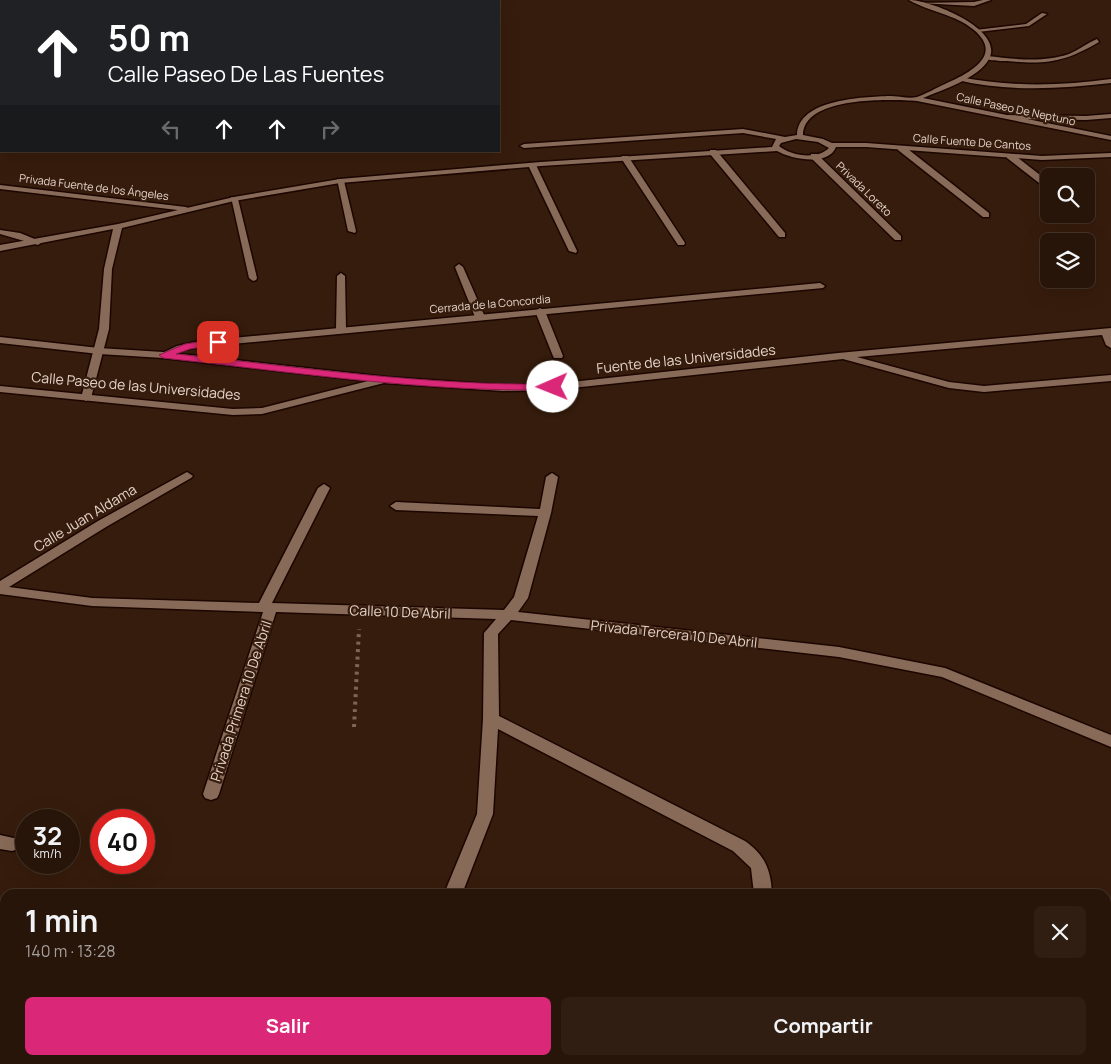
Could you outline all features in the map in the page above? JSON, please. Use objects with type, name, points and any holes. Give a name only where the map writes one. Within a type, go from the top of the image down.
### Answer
[{"type":"street","points":[[911,0],[949,14],[978,30],[988,44],[987,58],[978,68],[917,99]]},
{"type":"street","points":[[922,3],[974,4],[989,0]]},
{"type":"street","points":[[978,30],[1027,25],[1044,14]]},
{"type":"street","points":[[987,58],[1019,61],[1052,60],[1069,56],[1097,42]]},
{"type":"street","points":[[959,79],[990,85],[1047,87],[1111,81]]},
{"type":"street","name":"Calle Paseo De Neptuno","points":[[800,138],[800,126],[806,117],[824,107],[887,98],[917,99],[1111,138]]},
{"type":"street","points":[[1008,117],[1086,118],[1111,116]]},
{"type":"street","name":"Calle Fuente De Cantos","points":[[524,146],[743,131],[784,139],[819,140],[831,145],[1010,156],[1068,158],[1111,155]]},
{"type":"street","points":[[777,149],[775,144],[784,139]]},
{"type":"street","points":[[0,248],[118,226],[234,199],[340,181],[713,152],[777,149],[788,154],[814,156],[832,151],[831,145]]},
{"type":"street","points":[[901,148],[986,215]]},
{"type":"street","points":[[713,152],[782,236]]},
{"type":"street","name":"Privada Loreto","points":[[814,156],[898,238]]},
{"type":"street","points":[[1010,156],[1040,179]]},
{"type":"street","points":[[625,158],[681,243]]},
{"type":"street","points":[[532,165],[573,250]]},
{"type":"street","points":[[340,181],[352,231]]},
{"type":"street","name":"Privada Fuente de los Ángeles","points":[[0,187],[186,209]]},
{"type":"street","points":[[234,199],[253,278]]},
{"type":"street","points":[[86,398],[104,329],[108,269],[118,226]]},
{"type":"street","points":[[0,232],[17,234],[38,242]]},
{"type":"street","points":[[459,267],[480,317]]},
{"type":"street","points":[[340,329],[341,276]]},
{"type":"street","name":"Cerrada de la Concordia","points":[[163,355],[180,348],[200,344],[340,329],[820,286]]},
{"type":"street","points":[[540,311],[558,356]]},
{"type":"street","points":[[1108,331],[1111,345]]},
{"type":"street","name":"Fuente de las Universidades","points":[[0,340],[163,355],[387,380],[504,388],[553,387],[838,356],[1108,331]]},
{"type":"street","name":"Fuente de las Universidades","points":[[838,356],[949,385],[984,390],[1111,378]]},
{"type":"street","name":"Calle Paseo de las Universidades","points":[[0,389],[233,412],[262,410],[324,397],[387,380]]},
{"type":"street","name":"Calle Juan Aldama","points":[[0,588],[102,524],[187,476]]},
{"type":"street","points":[[455,889],[485,814],[491,719],[491,633],[521,598],[545,513],[552,477]]},
{"type":"street","name":"Privada Primera 10 De Abril","points":[[211,794],[267,608],[324,488]]},
{"type":"street","points":[[396,506],[545,513]]},
{"type":"street","name":"Calle 10 De Abril","points":[[0,588],[92,602],[508,615]]},
{"type":"street","name":"Privada Tercera 10 De Abril","points":[[508,615],[839,652],[945,673],[1111,742]]},
{"type":"street","points":[[491,719],[739,846],[755,857],[763,873],[763,889]]},
{"type":"path","points":[[354,727],[359,611]]},
{"type":"route","points":[[218,342],[180,348],[163,355],[387,380],[504,388],[553,387]]}]
